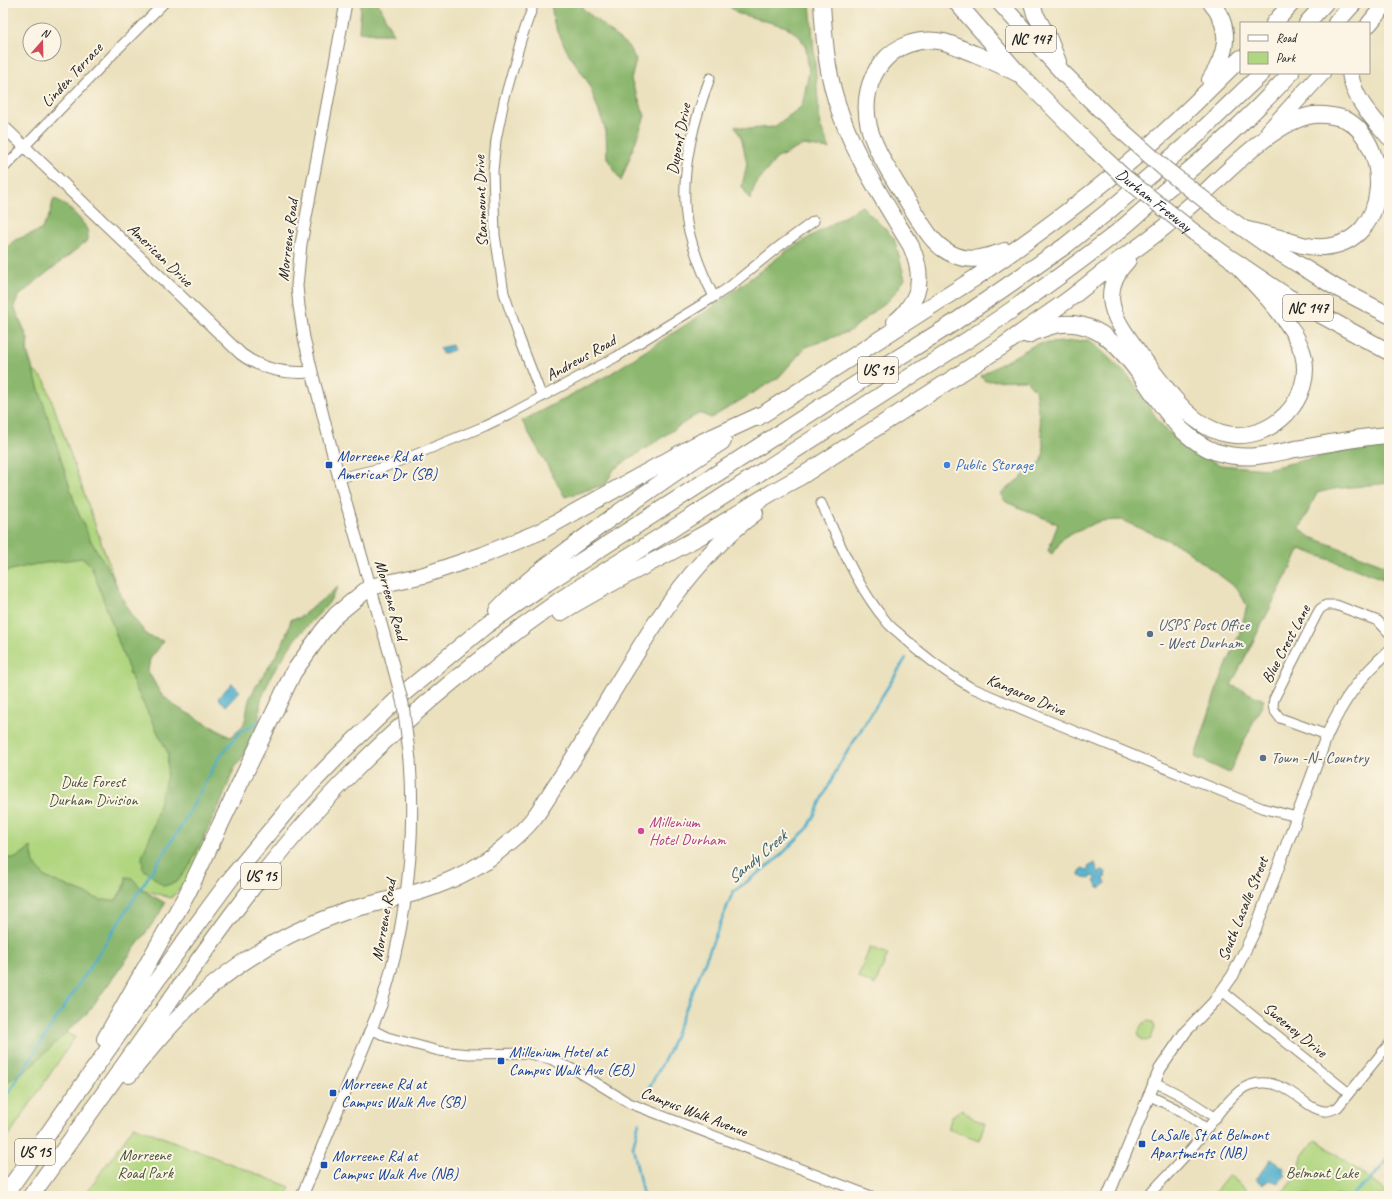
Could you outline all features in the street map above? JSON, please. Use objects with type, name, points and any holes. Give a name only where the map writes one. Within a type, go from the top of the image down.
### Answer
[{"type":"highway","points":[[822,3],[823,31],[827,59],[835,99],[842,119],[867,171],[912,246],[918,267],[920,280],[916,296],[908,309],[881,338]]},
{"type":"highway","name":"Durham Freeway","points":[[957,3],[1019,74],[1124,177],[1195,233],[1230,258],[1295,300],[1389,352]]},
{"type":"highway","name":"Durham Freeway","points":[[1000,3],[1064,74],[1119,128],[1165,169],[1244,229],[1335,287],[1389,316]]},
{"type":"highway","points":[[1032,3],[1035,14],[1049,39],[1064,74]]},
{"type":"highway","points":[[1194,103],[1216,70],[1224,52],[1225,36],[1223,27],[1220,17],[1211,3]]},
{"type":"highway","points":[[1275,22],[1292,3]]},
{"type":"highway","points":[[1308,22],[1325,3]]},
{"type":"highway","points":[[1337,22],[1354,3]]},
{"type":"highway","points":[[1370,23],[1386,3]]},
{"type":"highway","points":[[1019,74],[987,58],[956,46],[932,41],[920,41],[910,44],[892,54],[878,67],[868,88],[866,115],[872,138],[879,152],[928,232],[942,248],[961,258],[977,260],[1022,245]]},
{"type":"highway","points":[[471,637],[515,591],[537,573],[661,482],[765,413],[975,278],[1090,195],[1161,135],[1240,59]]},
{"type":"highway","name":"US 15","points":[[4,1196],[216,898],[289,808],[341,753],[373,722],[471,637],[547,584],[856,384],[952,324],[1065,246],[1194,138],[1261,74]]},
{"type":"highway","name":"US 15","points":[[31,1196],[220,931],[273,860],[350,775],[422,707],[448,684],[510,636],[592,579],[969,339],[1076,264],[1111,237],[1205,158],[1259,107],[1290,74]]},
{"type":"highway","points":[[1258,144],[1321,74]]},
{"type":"highway","points":[[1350,74],[1352,86],[1359,101],[1389,137]]},
{"type":"highway","points":[[58,1158],[170,1026],[203,993],[241,963],[282,938],[311,925],[342,913],[433,887],[482,863],[504,847],[533,819],[577,752],[642,644],[682,587],[705,560],[736,529],[800,477],[1003,346],[1066,301],[1145,242],[1192,204],[1258,144],[1274,132],[1289,124],[1313,115],[1332,116],[1347,120],[1361,127],[1374,139],[1382,153],[1387,168],[1388,191],[1381,212],[1372,224],[1359,235],[1343,244],[1314,247],[1301,245],[1244,229]]},
{"type":"highway","points":[[1145,242],[1115,276],[1111,294],[1117,322],[1172,397],[1186,411],[1211,429],[1226,434],[1246,435],[1262,431],[1274,425],[1287,414],[1295,403],[1301,390],[1304,364],[1302,354],[1293,331],[1283,317],[1230,258]]},
{"type":"highway","points":[[1003,346],[1040,330],[1057,325],[1079,324],[1088,327],[1096,331],[1119,349],[1166,412],[1187,434],[1208,449],[1232,456],[1267,456],[1296,449],[1389,435]]},
{"type":"highway","points":[[66,1108],[187,894],[293,673],[336,615],[370,587],[424,575],[483,555],[555,524],[695,445],[765,413]]},
{"type":"highway","points":[[510,636],[544,623],[577,602],[698,538],[774,490],[800,477]]},
{"type":"street","name":"Linden Terrace","points":[[3,169],[164,3]]},
{"type":"street","name":"Morreene Road","points":[[302,1196],[381,1005],[391,973],[407,895],[413,811],[410,760],[403,704],[339,478],[312,372],[304,338],[297,286],[298,264],[304,222],[346,3]]},
{"type":"street","name":"Starmount Drive","points":[[534,3],[521,40],[504,101],[496,140],[493,171],[495,235],[504,293],[518,337],[542,397]]},
{"type":"street","name":"Dupont Drive","points":[[710,78],[696,120],[687,160],[686,197],[690,236],[714,297]]},
{"type":"street","name":"American Drive","points":[[3,126],[241,354],[256,364],[268,368],[298,373],[312,372]]},
{"type":"street","name":"Andrews Road","points":[[339,478],[385,467],[486,426],[616,357],[714,297],[814,221]]},
{"type":"street","name":"Kangaroo Drive","points":[[821,503],[856,575],[876,609],[909,643],[948,674],[970,687],[1175,773],[1262,808],[1297,817]]},
{"type":"street","name":"Blue Crest Lane","points":[[1327,735],[1280,718],[1274,710],[1273,705],[1274,699],[1320,608],[1326,605],[1336,605],[1378,621],[1389,633]]},
{"type":"street","name":"South Lasalle Street","points":[[1108,1196],[1125,1158],[1148,1095],[1160,1069],[1179,1040],[1222,991],[1238,966],[1256,928],[1327,735],[1337,715],[1349,694],[1364,674],[1389,651]]},
{"type":"street","name":"Sweeney Drive","points":[[1222,991],[1349,1093]]},
{"type":"street","name":"Campus Walk Avenue","points":[[370,1029],[394,1039],[439,1051],[469,1054],[525,1053],[550,1059],[577,1071],[629,1103],[871,1196]]},
{"type":"street","points":[[1148,1196],[1191,1149],[1237,1092],[1243,1088],[1250,1084],[1263,1082],[1275,1084],[1289,1090],[1309,1105],[1324,1111],[1331,1110],[1338,1107],[1389,1044]]},
{"type":"street","points":[[1154,1082],[1190,1100],[1216,1118]]},
{"type":"street","points":[[1148,1095],[1183,1112],[1207,1129]]},
{"type":"green space","points":[[361,3],[378,3],[393,34],[359,32]]},
{"type":"green space","points":[[551,3],[584,3],[582,8],[628,46],[636,60],[631,80],[645,116],[621,181],[607,158],[606,131],[588,82],[567,51],[554,23]]},
{"type":"green space","points":[[726,3],[810,3],[820,125],[830,149],[803,145],[776,159],[755,185],[750,200],[742,186],[747,164],[742,140],[735,126],[749,129],[774,127],[802,106],[809,72],[806,48],[800,37],[787,27],[736,13]]},
{"type":"green space","points":[[54,198],[68,208],[85,225],[88,240],[19,296],[14,306],[28,339],[27,351],[77,510],[91,541],[110,572],[131,615],[148,636],[163,641],[150,659],[148,671],[160,693],[175,706],[230,737],[242,727],[251,695],[284,640],[291,619],[299,618],[338,587],[328,604],[295,639],[271,676],[261,700],[257,732],[234,769],[221,802],[190,865],[177,882],[164,886],[143,869],[142,857],[151,834],[167,775],[168,753],[134,685],[91,565],[83,558],[32,565],[3,572],[3,248],[6,248],[15,240],[41,230],[49,216]]},
{"type":"green space","points":[[862,206],[894,238],[905,279],[890,299],[850,331],[806,347],[778,378],[711,418],[699,413],[614,469],[606,484],[565,497],[522,421],[610,374],[710,309],[788,250]]},
{"type":"green space","points":[[1090,340],[1129,377],[1162,426],[1193,453],[1221,465],[1266,469],[1360,447],[1389,445],[1389,483],[1333,489],[1317,493],[1300,528],[1308,536],[1389,567],[1389,581],[1300,549],[1231,685],[1264,700],[1229,773],[1195,757],[1216,691],[1239,635],[1247,606],[1238,589],[1179,545],[1121,520],[1100,521],[1076,531],[1064,537],[1052,554],[1048,551],[1058,524],[1006,502],[1000,494],[1041,462],[1044,451],[1035,390],[1026,380],[985,381],[980,376],[1036,344]]},
{"type":"green space","name":"Duke Forest Durham Division","points":[[3,342],[45,381],[206,843],[187,880],[171,898],[125,884],[116,900],[63,1032],[75,1037],[3,1144]]},
{"type":"green space","points":[[31,847],[34,863],[45,877],[101,900],[116,900],[125,887],[126,877],[132,878],[144,891],[165,903],[158,916],[89,1011],[27,1070],[10,1080],[3,1089],[3,858],[16,858]]},
{"type":"green space","points":[[870,947],[888,954],[875,985],[858,977]]},
{"type":"green space","points":[[1148,1021],[1153,1022],[1155,1027],[1151,1039],[1146,1041],[1141,1039],[1138,1034],[1142,1024]]},
{"type":"green space","points":[[962,1109],[975,1120],[985,1123],[979,1140],[948,1129],[952,1116]]},
{"type":"green space","name":"Morreene Road Park","points":[[134,1126],[290,1187],[286,1196],[84,1196]]},
{"type":"green space","name":"Belmont Lake","points":[[1316,1139],[1389,1194],[1389,1196],[1267,1196],[1285,1190],[1298,1174],[1302,1157]]},
{"type":"green space","name":"Belmont Lake","points":[[1229,1175],[1255,1196],[1212,1196]]},
{"type":"water","points":[[452,345],[454,350],[442,354],[440,348]]},
{"type":"water","points":[[232,683],[240,691],[226,706],[218,698]]},
{"type":"water","points":[[1095,863],[1098,872],[1103,871],[1106,873],[1104,879],[1106,884],[1100,888],[1098,888],[1094,881],[1096,879],[1095,877],[1091,876],[1090,879],[1079,875],[1082,868],[1087,870],[1089,869],[1088,867]]},
{"type":"water","points":[[1271,1159],[1284,1168],[1283,1172],[1285,1175],[1279,1183],[1270,1180],[1262,1185],[1255,1180]]},
{"type":"waterway","name":"Sandy Creek","points":[[649,1088],[668,1053],[733,892],[777,859],[808,828],[839,765],[906,658]]},
{"type":"waterway","points":[[3,1101],[182,825],[218,759],[239,733],[263,719]]},
{"type":"waterway","name":"Sandy Creek","points":[[639,1122],[633,1147],[643,1196]]},
{"type":"waterway","points":[[1351,1196],[1368,1183],[1389,1158]]},
{"type":"place","name":"Morreene Rd at American Dr (SB)","points":[[329,465]]},
{"type":"place","name":"Public Storage","points":[[947,465]]},
{"type":"place","name":"USPS Post Office - West Durham","points":[[1150,634]]},
{"type":"place","name":"Town -N- Country","points":[[1263,758]]},
{"type":"place","name":"Millenium Hotel Durham","points":[[641,831]]},
{"type":"place","name":"Millenium Hotel at Campus Walk Ave (EB)","points":[[501,1061]]},
{"type":"place","name":"Morreene Rd at Campus Walk Ave (SB)","points":[[333,1093]]},
{"type":"place","name":"LaSalle St at Belmont Apartments (NB)","points":[[1142,1144]]},
{"type":"place","name":"Morreene Rd at Campus Walk Ave (NB)","points":[[324,1165]]}]
